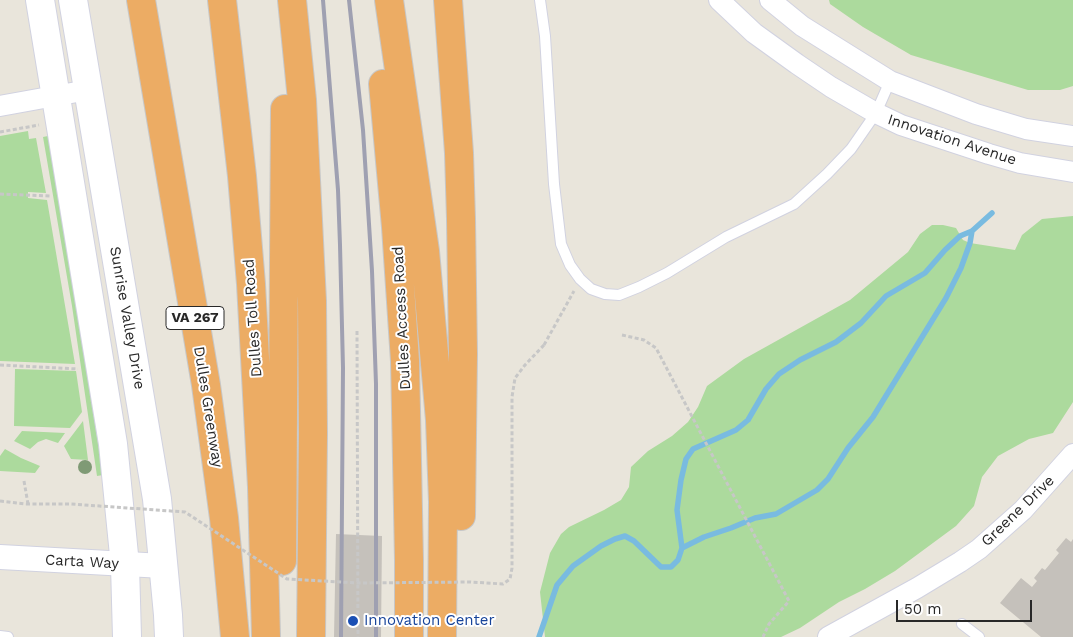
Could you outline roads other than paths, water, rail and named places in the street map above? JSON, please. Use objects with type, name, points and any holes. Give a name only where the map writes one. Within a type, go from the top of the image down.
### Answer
[{"type":"highway","name":"Dulles Greenway","points":[[141,0],[206,385],[224,518],[235,637]]},
{"type":"highway","name":"Dulles Toll Road","points":[[222,0],[236,116],[251,284],[262,478],[266,637]]},
{"type":"highway","points":[[279,0],[285,143],[282,637]]},
{"type":"highway","points":[[292,0],[302,100],[312,301],[311,637]]},
{"type":"highway","name":"Dulles Access Road","points":[[372,0],[388,130],[401,293],[408,495],[409,637]]},
{"type":"highway","points":[[389,0],[424,242],[440,411],[443,502],[442,637]]},
{"type":"highway","points":[[448,0],[459,153],[462,286],[460,637]]},
{"type":"main road","points":[[40,0],[105,386],[113,444],[124,565],[127,637]]},
{"type":"main road","name":"Sunrise Valley Drive","points":[[73,0],[157,499],[169,637]]},
{"type":"street","name":"Innovation Avenue","points":[[719,0],[754,33],[797,64],[876,113],[901,125],[989,154],[1020,163],[1073,172]]},
{"type":"street","points":[[770,0],[802,26],[890,81],[976,114],[1026,129],[1073,136]]},
{"type":"street","points":[[0,106],[88,90]]},
{"type":"street","name":"Greene Drive","points":[[828,637],[917,588],[979,549],[1023,510],[1073,454]]},
{"type":"street","name":"Carta Way","points":[[0,557],[163,566]]},
{"type":"lane","points":[[540,0],[545,36],[554,184],[561,244],[570,265],[580,279],[591,289],[605,294],[619,295],[667,273],[726,237],[794,204],[851,149],[876,113],[890,81]]},
{"type":"lane","points":[[962,624],[979,637]]},
{"type":"lane","points":[[0,636],[8,637]]},
{"type":"waterway","points":[[539,637],[557,585],[573,566],[601,546],[625,536],[634,541],[661,567],[671,567],[678,560],[682,548],[677,510],[686,459],[693,449],[736,430],[748,420],[766,389],[779,374],[800,360],[836,342],[861,323],[886,296],[925,273],[960,236],[972,231],[992,213]]},
{"type":"waterway","points":[[682,548],[704,537],[755,518],[776,514],[817,490],[828,479],[848,448],[873,417],[946,298],[961,268],[970,243],[972,231]]},
{"type":"railway","points":[[323,0],[338,190],[340,245],[343,368],[341,637]]},
{"type":"railway","points":[[349,0],[363,130],[372,271],[376,384],[376,637]]},
{"type":"place","name":"Innovation Center","points":[[353,621]]}]
